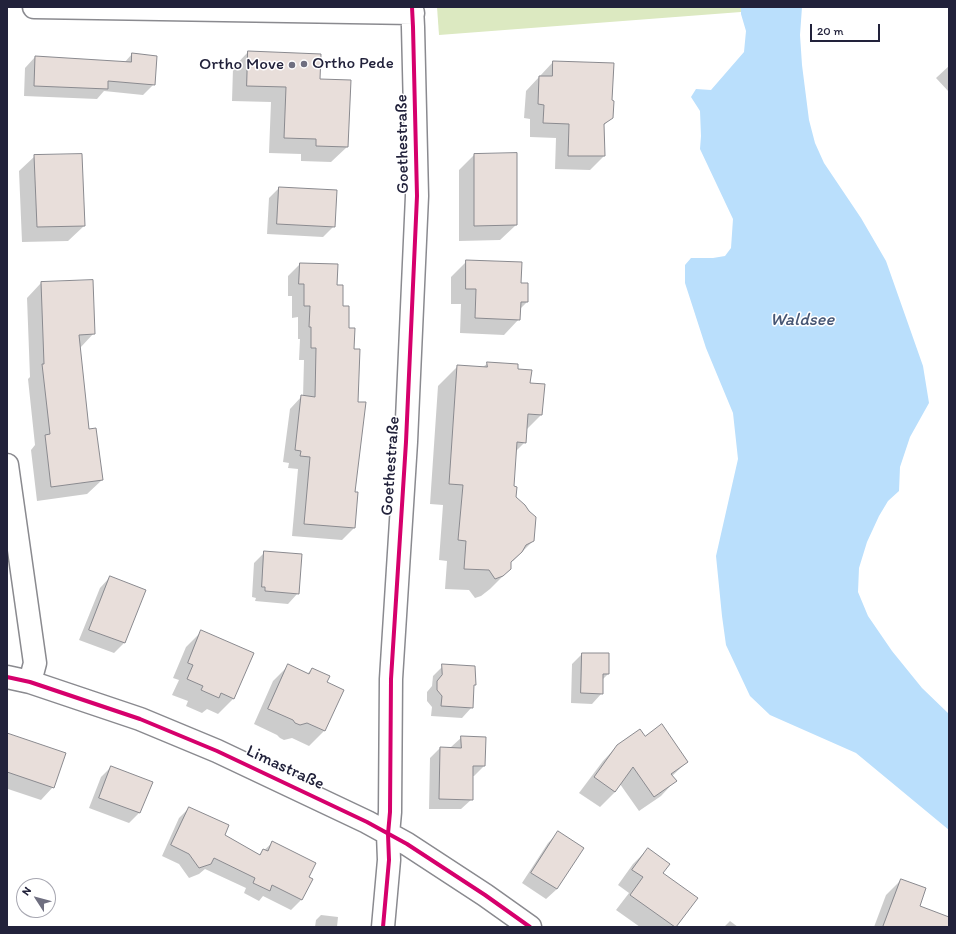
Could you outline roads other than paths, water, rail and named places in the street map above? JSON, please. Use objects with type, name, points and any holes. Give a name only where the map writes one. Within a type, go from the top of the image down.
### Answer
[{"type":"street","points":[[34,7],[412,10]]},
{"type":"street","name":"Goethestraße","points":[[383,927],[389,860],[388,834],[390,812],[392,679],[406,442],[417,196],[412,10]]},
{"type":"street","points":[[7,465],[35,663],[30,682]]},
{"type":"street","name":"Limastraße","points":[[7,677],[30,682],[140,719],[217,751],[367,822],[407,844],[479,890],[530,927]]},
{"type":"water","name":"Waldsee","points":[[741,7],[802,7],[800,35],[802,65],[809,120],[815,143],[824,163],[861,218],[886,261],[923,366],[929,403],[910,437],[900,467],[899,491],[888,501],[867,542],[859,568],[858,592],[868,616],[892,651],[922,688],[949,714],[949,830],[856,753],[770,715],[750,696],[726,645],[716,556],[738,459],[733,413],[706,348],[685,283],[685,265],[691,258],[713,258],[725,256],[731,248],[733,219],[700,149],[700,111],[691,97],[696,89],[711,90],[744,52],[746,31],[741,14]]},
{"type":"place","name":"Ortho Pede","points":[[304,64]]},
{"type":"place","name":"Ortho Move","points":[[292,65]]}]
